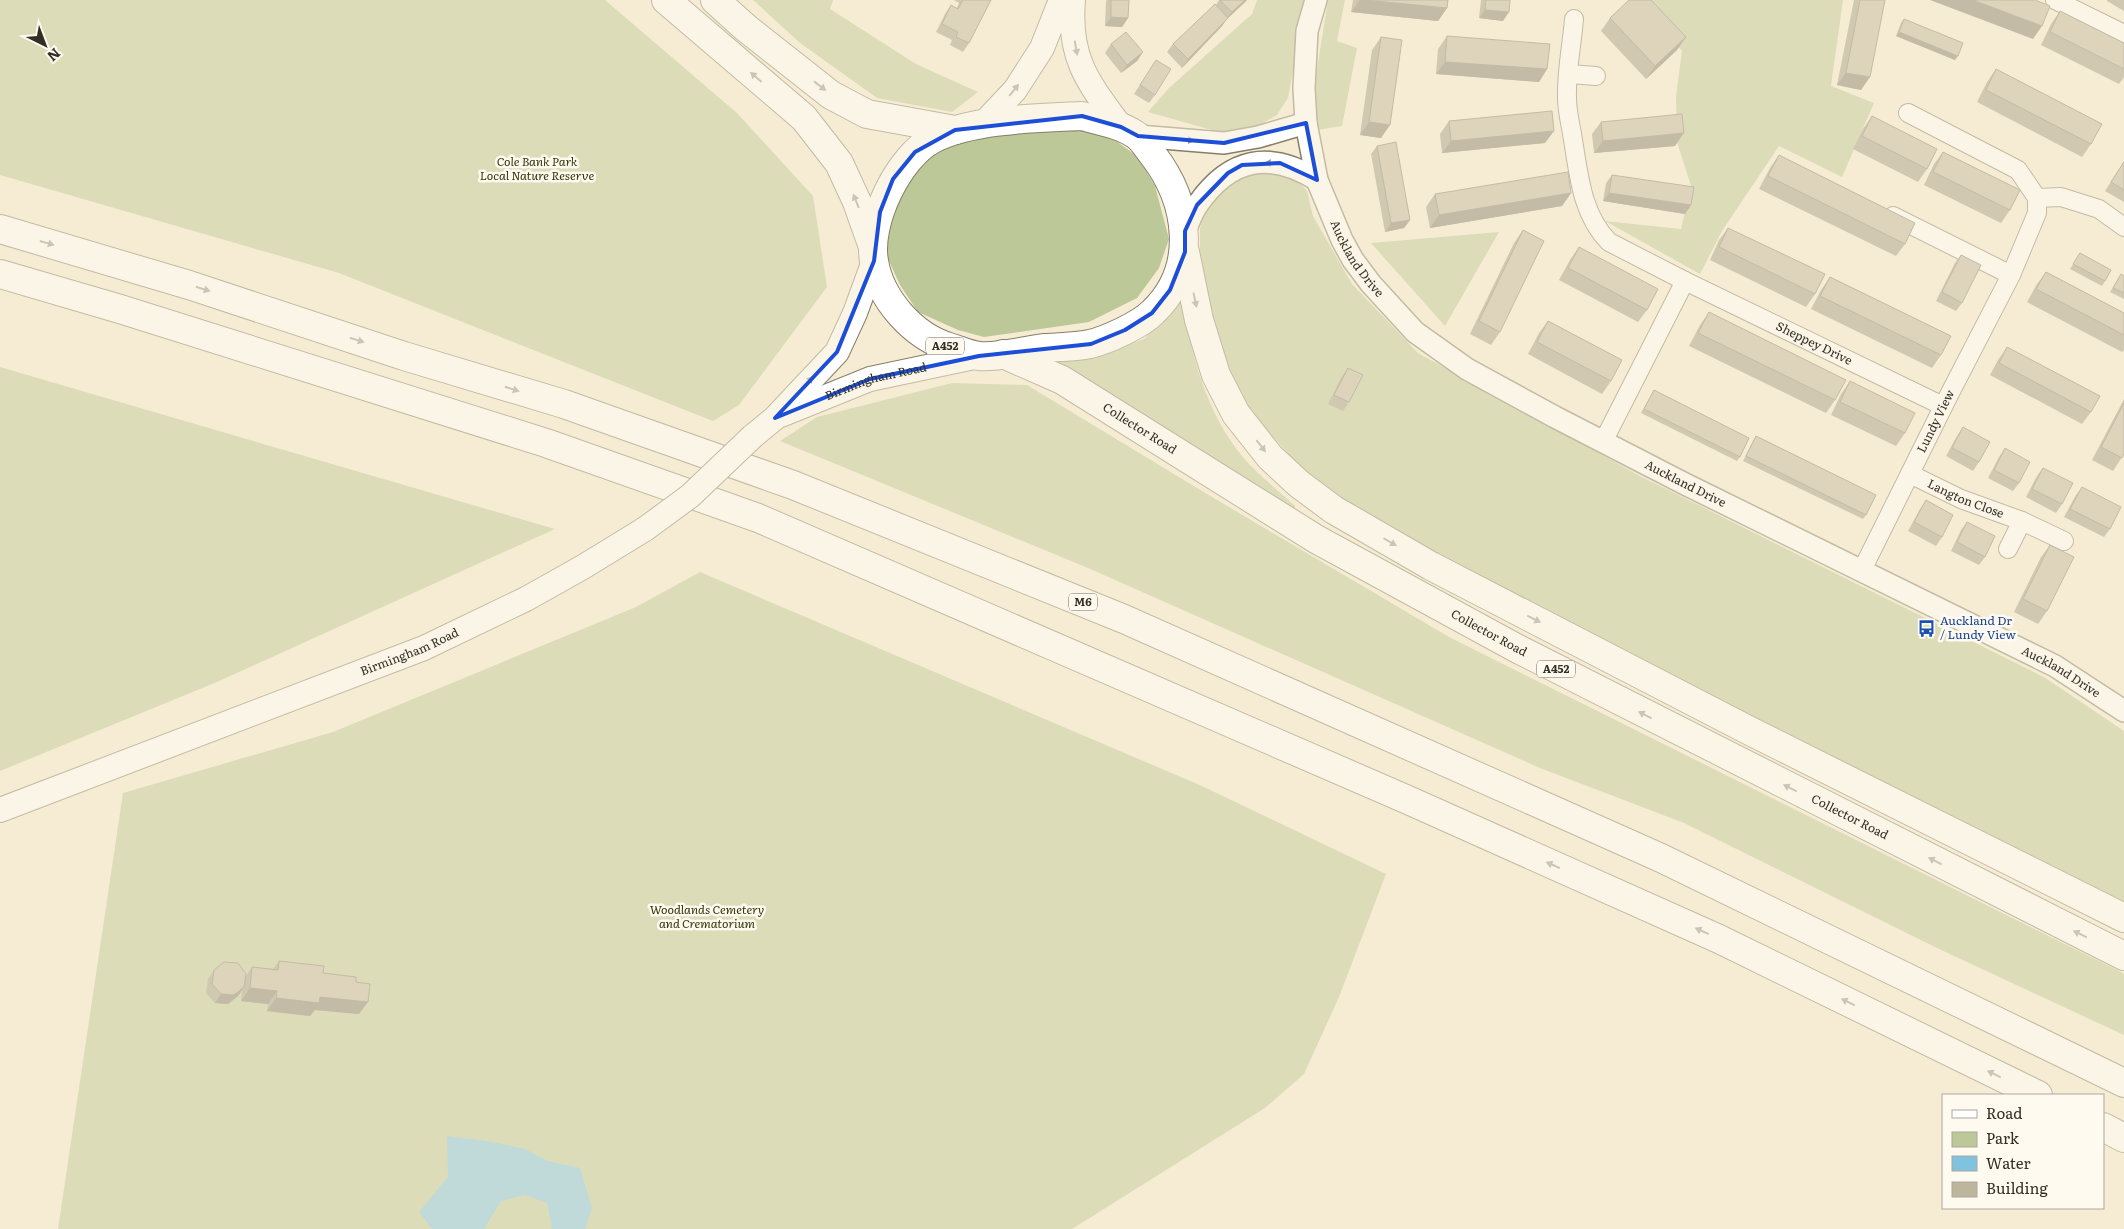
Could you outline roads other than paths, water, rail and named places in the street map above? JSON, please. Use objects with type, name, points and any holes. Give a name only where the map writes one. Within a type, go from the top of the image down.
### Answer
[{"type":"highway","name":"A452","points":[[666,0],[804,118],[839,162],[857,202],[882,286],[891,302],[911,325],[934,342],[991,355],[1091,344],[1125,330],[1152,313],[1170,290],[1185,242]]},
{"type":"highway","name":"A452","points":[[715,0],[746,28],[831,95],[866,114],[968,128]]},
{"type":"highway","name":"A452","points":[[873,254],[880,212],[893,179],[915,152],[932,140],[968,128],[1082,116],[1130,131],[1162,166],[1176,197],[1199,320],[1216,375],[1236,414],[1270,457],[1298,484],[1327,504],[1458,580],[1740,726],[2124,918]]},
{"type":"highway","name":"M6","points":[[0,230],[189,285],[404,356],[564,404],[793,485],[1124,619],[1661,858],[2124,1083]]},
{"type":"highway","points":[[0,274],[120,309],[546,443],[758,518],[1408,800],[1700,930],[2036,1094]]},
{"type":"highway","name":"Collector Road","points":[[991,355],[1062,380],[1316,539],[1518,649],[2124,956]]},
{"type":"highway","points":[[2104,1128],[2124,1138]]},
{"type":"main road","points":[[968,128],[1015,90],[1042,48],[1061,0]]},
{"type":"main road","points":[[1073,0],[1075,52],[1086,78],[1130,131]]},
{"type":"main road","name":"Birmingham Road","points":[[0,810],[424,648],[526,599],[645,529],[690,496],[775,418],[837,352],[856,313],[873,254]]},
{"type":"main road","name":"Birmingham Road","points":[[775,418],[870,379],[991,355]]},
{"type":"street","name":"Auckland Drive","points":[[1316,0],[1307,30],[1304,58],[1306,123],[1317,180],[1338,232],[1353,260],[1371,284],[1415,332],[1467,369],[1603,442],[2055,666],[2124,711]]},
{"type":"street","points":[[2055,0],[2124,34]]},
{"type":"street","name":"Sheppey Drive","points":[[1574,19],[1567,99],[1577,167],[1584,201],[1594,224],[1609,242],[1685,281],[1943,406]]},
{"type":"street","points":[[1569,74],[1596,76]]},
{"type":"street","points":[[1908,112],[2018,170],[2037,198],[2061,197],[2099,209],[2124,227]]},
{"type":"street","points":[[1130,131],[1224,143],[1258,137],[1306,123]]},
{"type":"street","points":[[1185,242],[1197,205],[1211,188],[1228,173],[1242,165],[1280,162],[1300,170],[1317,180]]},
{"type":"street","name":"Lundy View","points":[[1862,570],[2011,274],[2037,213],[2037,198]]},
{"type":"street","points":[[1879,209],[2011,274]]},
{"type":"street","points":[[1603,442],[1685,281]]},
{"type":"street","name":"Langton Close","points":[[1910,474],[1961,498],[2022,521],[2064,540]]},
{"type":"street","points":[[2008,549],[2022,521]]},
{"type":"water","points":[[447,1136],[487,1141],[525,1149],[548,1161],[580,1168],[592,1208],[585,1229],[552,1229],[547,1203],[525,1195],[501,1201],[484,1229],[432,1229],[419,1212],[448,1177]]},
{"type":"place","name":"Auckland Dr / Lundy View","points":[[1926,628]]},
{"type":"park label","name":"Cole Bank Park Local Nature Reserve","points":[[537,169]]},
{"type":"park label","name":"Woodlands Cemetery and Crematorium","points":[[707,917]]}]
